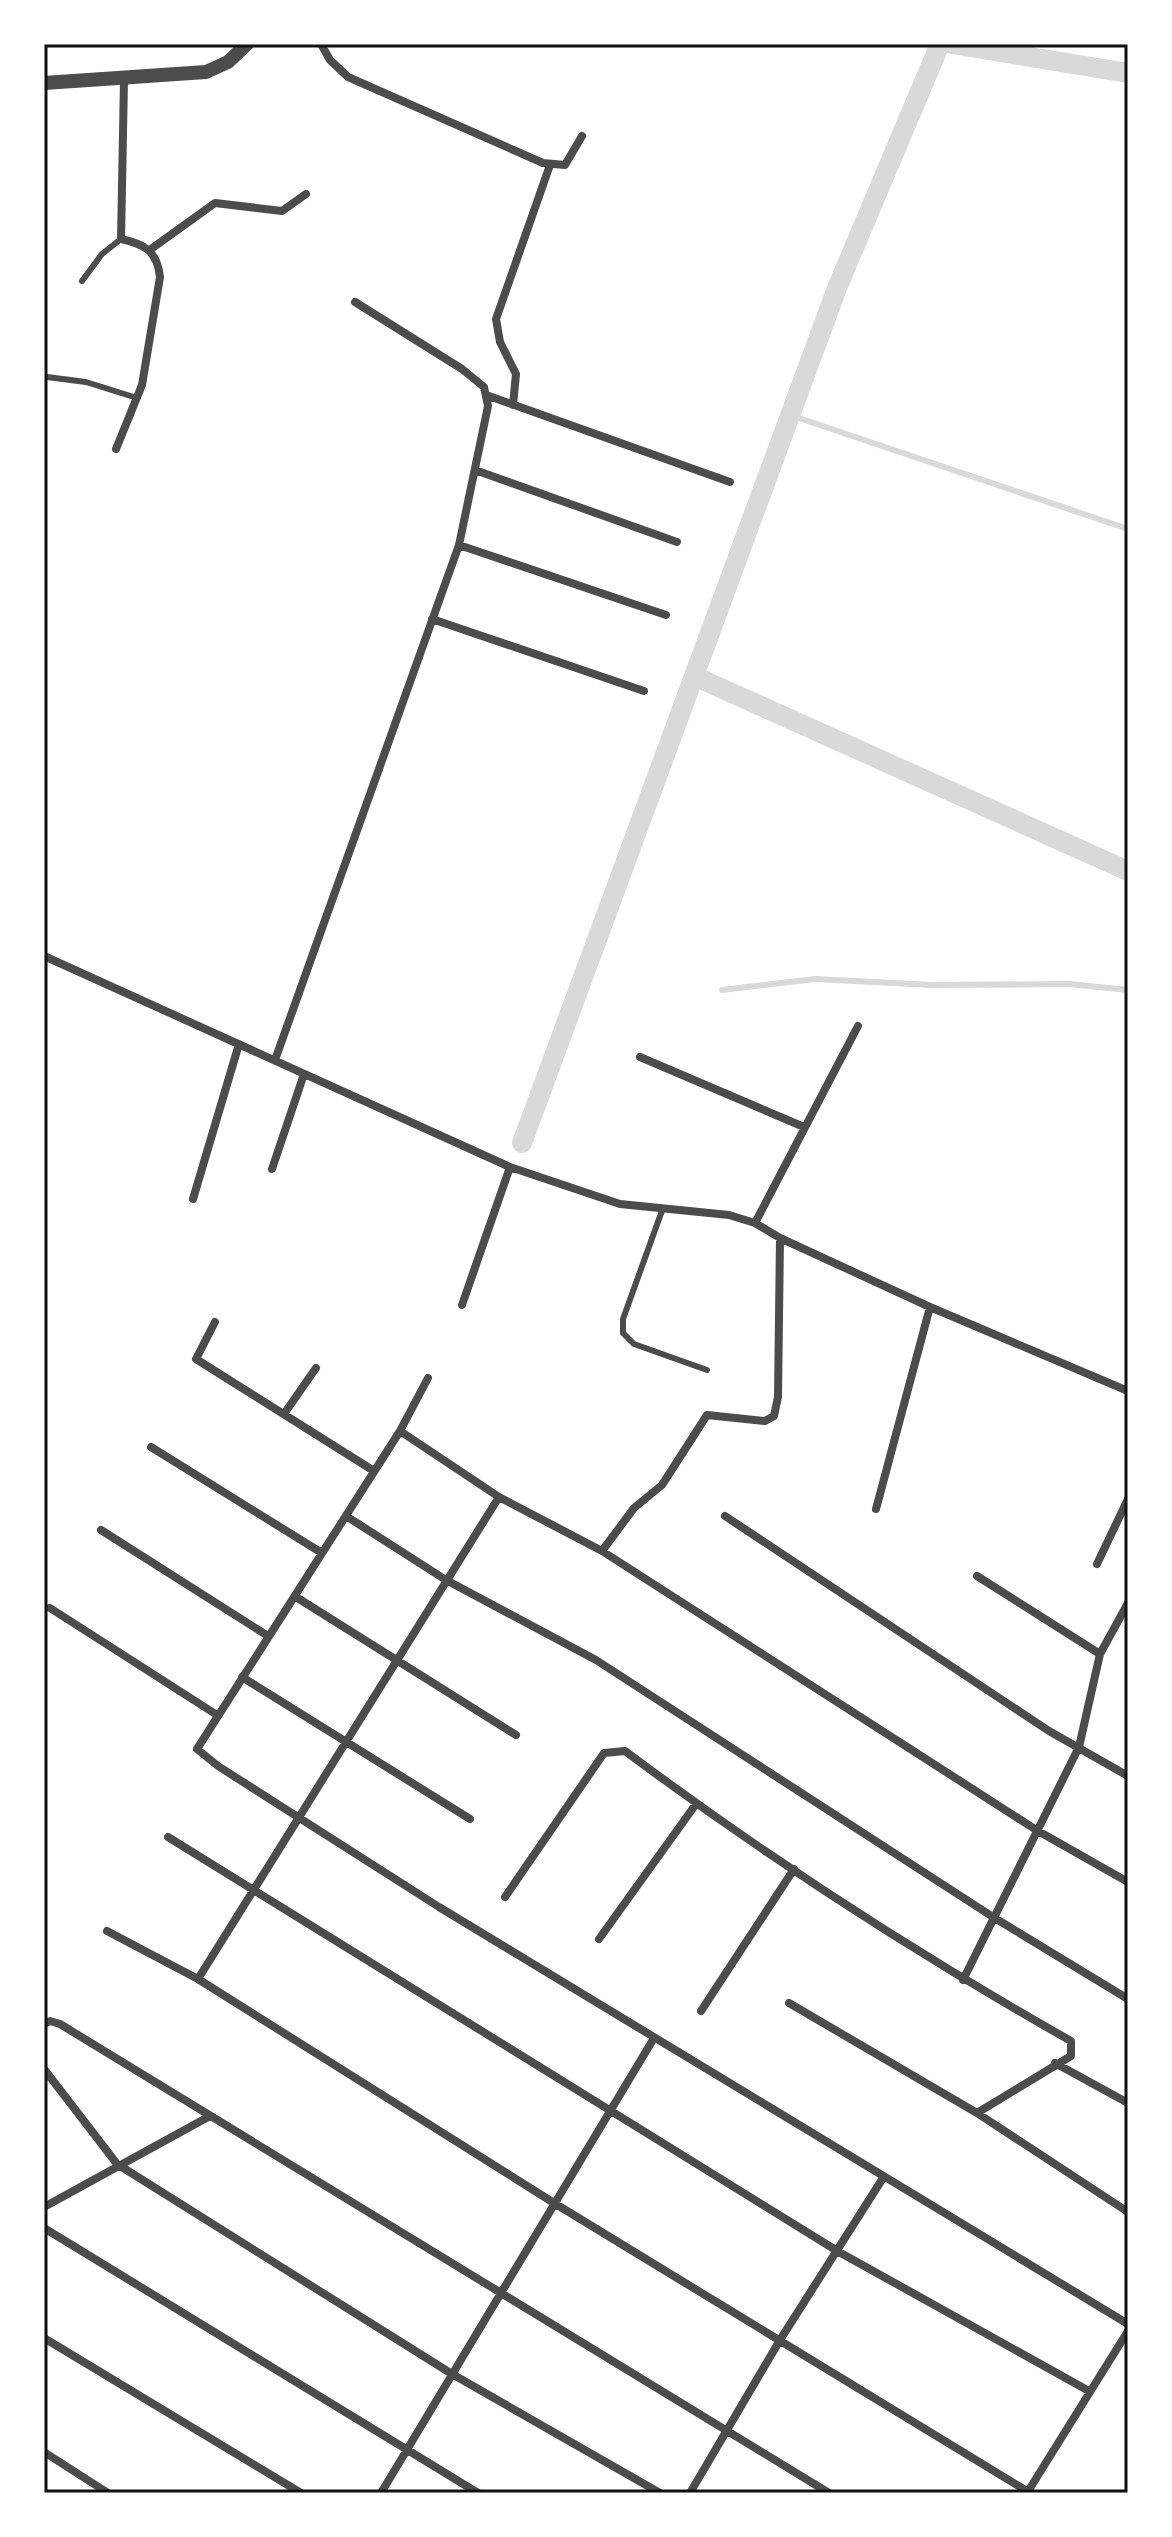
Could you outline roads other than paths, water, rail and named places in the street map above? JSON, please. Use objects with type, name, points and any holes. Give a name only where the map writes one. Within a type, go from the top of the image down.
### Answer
[{"type":"street","points":[[44,83],[124,80],[206,72],[228,62],[247,44]]},
{"type":"street","points":[[321,44],[330,60],[348,77],[550,165],[565,165],[582,136]]},
{"type":"street","points":[[116,449],[137,398],[160,277],[158,260],[151,249],[121,239],[124,80]]},
{"type":"street","points":[[513,405],[516,374],[500,342],[496,319],[550,165]]},
{"type":"street","points":[[151,249],[215,203],[282,211],[306,194]]},
{"type":"street","points":[[275,1060],[459,545],[488,406],[484,387],[462,369],[355,302]]},
{"type":"street","points":[[486,395],[730,482]]},
{"type":"street","points":[[475,470],[677,542]]},
{"type":"street","points":[[459,545],[666,615]]},
{"type":"street","points":[[432,619],[644,691]]},
{"type":"street","points":[[44,956],[510,1167],[620,1204],[729,1215],[755,1223],[780,1238],[930,1307],[1128,1391]]},
{"type":"street","points":[[755,1223],[858,1026]]},
{"type":"street","points":[[193,1199],[239,1044]]},
{"type":"street","points":[[640,1057],[804,1127]]},
{"type":"street","points":[[272,1169],[304,1074]]},
{"type":"street","points":[[462,1305],[510,1167]]},
{"type":"street","points":[[602,1551],[634,1508],[662,1485],[707,1415],[765,1421],[774,1416],[778,1397],[780,1238]]},
{"type":"street","points":[[876,1509],[930,1307]]},
{"type":"street","points":[[215,1322],[196,1359],[374,1471]]},
{"type":"street","points":[[284,1414],[316,1368]]},
{"type":"street","points":[[428,1378],[400,1431],[197,1749],[300,1819],[654,2038],[1128,2324]]},
{"type":"street","points":[[400,1431],[499,1497],[602,1551],[1038,1831],[1128,1882]]},
{"type":"street","points":[[151,1447],[322,1553]]},
{"type":"street","points":[[198,1979],[300,1819],[345,1739],[499,1497]]},
{"type":"street","points":[[1097,1564],[1128,1499]]},
{"type":"street","points":[[346,1516],[446,1580],[596,1660],[993,1917],[1128,1999]]},
{"type":"street","points":[[725,1516],[1049,1731],[1128,1776]]},
{"type":"street","points":[[101,1530],[268,1636]]},
{"type":"street","points":[[977,1576],[1100,1654]]},
{"type":"street","points":[[296,1597],[516,1735]]},
{"type":"street","points":[[963,1980],[1079,1747],[1100,1654],[1128,1603]]},
{"type":"street","points":[[50,1608],[217,1715]]},
{"type":"street","points":[[242,1677],[470,1819]]},
{"type":"street","points":[[505,1897],[604,1753],[625,1751],[696,1804],[963,1980],[1071,2041],[1071,2056],[977,2113]]},
{"type":"street","points":[[599,1939],[696,1804]]},
{"type":"street","points":[[168,1837],[839,2252],[1089,2391]]},
{"type":"street","points":[[701,2011],[794,1869]]},
{"type":"street","points":[[107,1931],[198,1979],[554,2203],[1028,2492],[1128,2331]]},
{"type":"street","points":[[789,2003],[977,2113],[1128,2212]]},
{"type":"street","points":[[44,2024],[50,2021],[60,2024],[829,2493]]},
{"type":"street","points":[[381,2493],[654,2038]]},
{"type":"street","points":[[1055,2063],[1128,2103]]},
{"type":"street","points":[[44,2069],[117,2164],[452,2374],[660,2493]]},
{"type":"street","points":[[44,2207],[117,2164],[210,2116]]},
{"type":"street","points":[[690,2493],[780,2340],[839,2252],[883,2178]]},
{"type":"street","points":[[44,2228],[478,2493]]},
{"type":"street","points":[[44,2338],[301,2493]]},
{"type":"street","points":[[44,2452],[103,2492]]},
{"type":"lane","points":[[82,281],[102,254],[121,239]]},
{"type":"lane","points":[[47,377],[86,382],[137,398]]},
{"type":"lane","points":[[663,1208],[623,1319],[623,1333],[634,1344],[707,1370]]},
{"type":"waterway","points":[[522,1143],[837,288],[940,44]]},
{"type":"waterway","points":[[952,44],[1128,73]]},
{"type":"waterway","points":[[790,415],[1128,529]]},
{"type":"waterway","points":[[694,676],[1128,871]]},
{"type":"waterway","points":[[722,990],[815,979],[933,985],[1069,984],[1128,990]]}]
